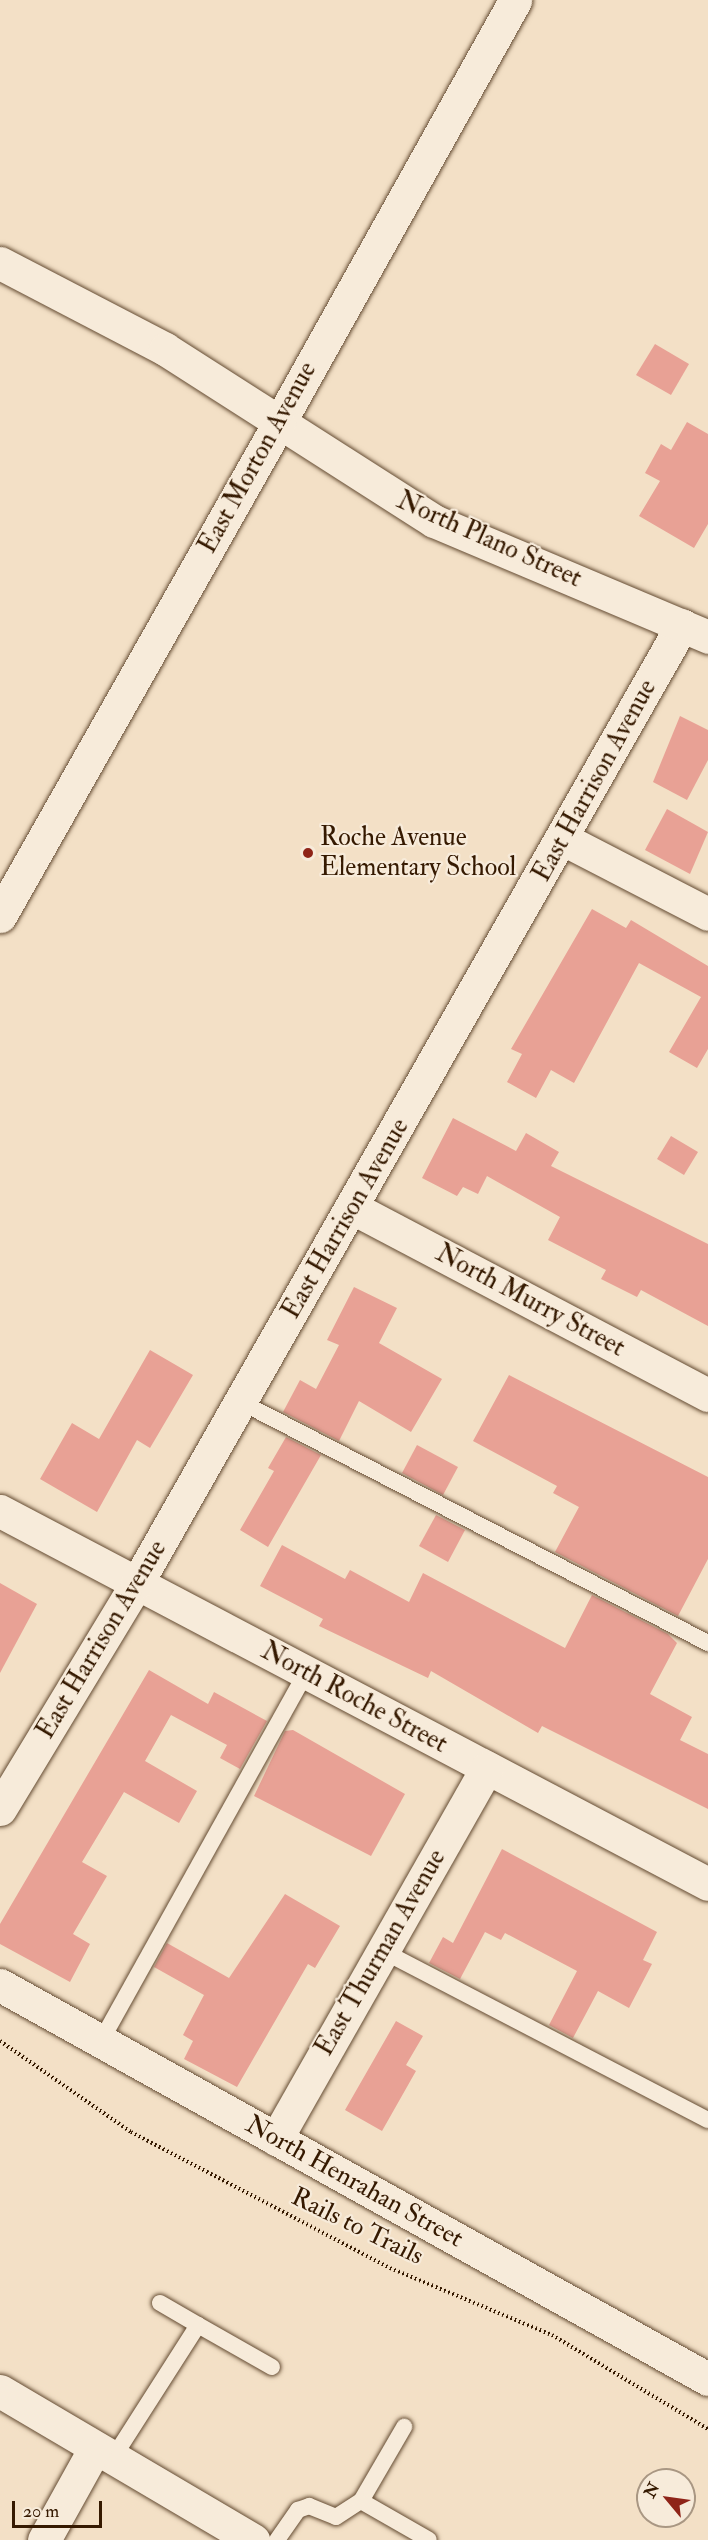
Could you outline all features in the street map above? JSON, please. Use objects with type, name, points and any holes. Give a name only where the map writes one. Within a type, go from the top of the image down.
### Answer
[{"type":"street","name":"East Morton Avenue","points":[[0,916],[516,0]]},
{"type":"street","name":"North Plano Street","points":[[0,263],[165,349],[434,521],[695,631]]},
{"type":"street","name":"East Harrison Avenue","points":[[0,1809],[137,1583],[563,839],[695,631]]},
{"type":"street","points":[[563,839],[708,914]]},
{"type":"street","name":"North Murry Street","points":[[353,1208],[708,1395]]},
{"type":"street","name":"North Roche Street","points":[[0,1511],[708,1884]]},
{"type":"street","name":"East Thurman Avenue","points":[[276,2139],[487,1768]]},
{"type":"street","name":"North Henrahan Street","points":[[0,1985],[708,2379]]},
{"type":"street","points":[[0,2391],[253,2540]]},
{"type":"street","points":[[44,2540],[104,2453]]},
{"type":"lane","points":[[242,1402],[708,1643]]},
{"type":"lane","points":[[101,2042],[306,1672]]},
{"type":"lane","points":[[383,1950],[708,2120]]},
{"type":"lane","points":[[159,2303],[272,2367]]},
{"type":"lane","points":[[104,2453],[198,2325]]},
{"type":"lane","points":[[277,2540],[298,2510],[309,2506],[336,2517],[361,2501],[404,2427]]},
{"type":"lane","points":[[361,2501],[429,2540]]},
{"type":"path","name":"Rails to Trails","points":[[0,2041],[130,2132],[390,2268],[552,2336],[708,2429]]},
{"type":"building","points":[[655,344],[689,364],[671,395],[636,375]]},
{"type":"building","points":[[687,422],[708,434],[708,524],[694,548],[639,516],[660,481],[645,473],[661,444],[671,450]]},
{"type":"building","points":[[680,716],[708,730],[708,760],[687,800],[653,782]]},
{"type":"building","points":[[667,809],[708,832],[690,874],[645,850]]},
{"type":"building","points":[[592,909],[626,928],[631,920],[708,966],[708,1049],[697,1068],[669,1052],[701,997],[639,963],[574,1083],[551,1070],[536,1098],[507,1082],[522,1054],[511,1049]]},
{"type":"building","points":[[453,1118],[516,1151],[526,1133],[559,1152],[551,1166],[708,1244],[708,1326],[641,1290],[637,1297],[601,1279],[606,1270],[548,1240],[560,1217],[487,1176],[478,1194],[463,1187],[457,1196],[422,1178]]},
{"type":"building","points":[[671,1136],[698,1152],[684,1175],[657,1159]]},
{"type":"building","points":[[354,1287],[397,1308],[379,1343],[442,1379],[411,1432],[359,1401],[339,1441],[283,1412],[300,1380],[316,1389],[339,1345],[327,1340]]},
{"type":"building","points":[[150,1350],[193,1375],[150,1448],[137,1440],[97,1512],[40,1479],[72,1423],[99,1439]]},
{"type":"building","points":[[509,1375],[708,1477],[708,1559],[678,1616],[555,1552],[579,1507],[553,1493],[557,1486],[473,1441]]},
{"type":"building","points":[[286,1437],[321,1455],[268,1547],[240,1530],[274,1471],[268,1468]]},
{"type":"building","points":[[417,1445],[458,1467],[443,1495],[402,1473]]},
{"type":"building","points":[[436,1515],[465,1530],[448,1562],[419,1546]]},
{"type":"building","points":[[282,1545],[345,1579],[350,1570],[409,1602],[423,1573],[565,1648],[592,1595],[668,1634],[677,1643],[650,1694],[692,1717],[680,1740],[708,1754],[708,1809],[542,1726],[538,1733],[431,1671],[428,1678],[319,1626],[323,1619],[260,1586]]},
{"type":"building","points":[[0,1583],[37,1604],[0,1673]]},
{"type":"building","points":[[149,1670],[208,1704],[214,1692],[267,1721],[240,1769],[220,1758],[227,1745],[171,1715],[145,1761],[197,1791],[179,1823],[124,1792],[82,1862],[107,1876],[73,1934],[90,1944],[70,1982],[0,1944],[0,1924]]},
{"type":"building","points":[[293,1730],[405,1794],[371,1856],[254,1796],[285,1731]]},
{"type":"building","points":[[502,1849],[657,1932],[643,1960],[652,1964],[629,2008],[598,1991],[573,2038],[549,2025],[577,1971],[505,1933],[501,1940],[485,1932],[460,1979],[429,1963],[443,1937],[453,1943]]},
{"type":"building","points":[[285,1894],[340,1926],[315,1968],[308,1964],[237,2087],[184,2059],[193,2041],[183,2035],[204,1995],[154,1967],[167,1943],[229,1978]]},
{"type":"building","points":[[396,2021],[423,2036],[406,2065],[416,2071],[382,2131],[345,2110]]},
{"type":"place","name":"Roche Avenue Elementary School","points":[[308,853]]}]
